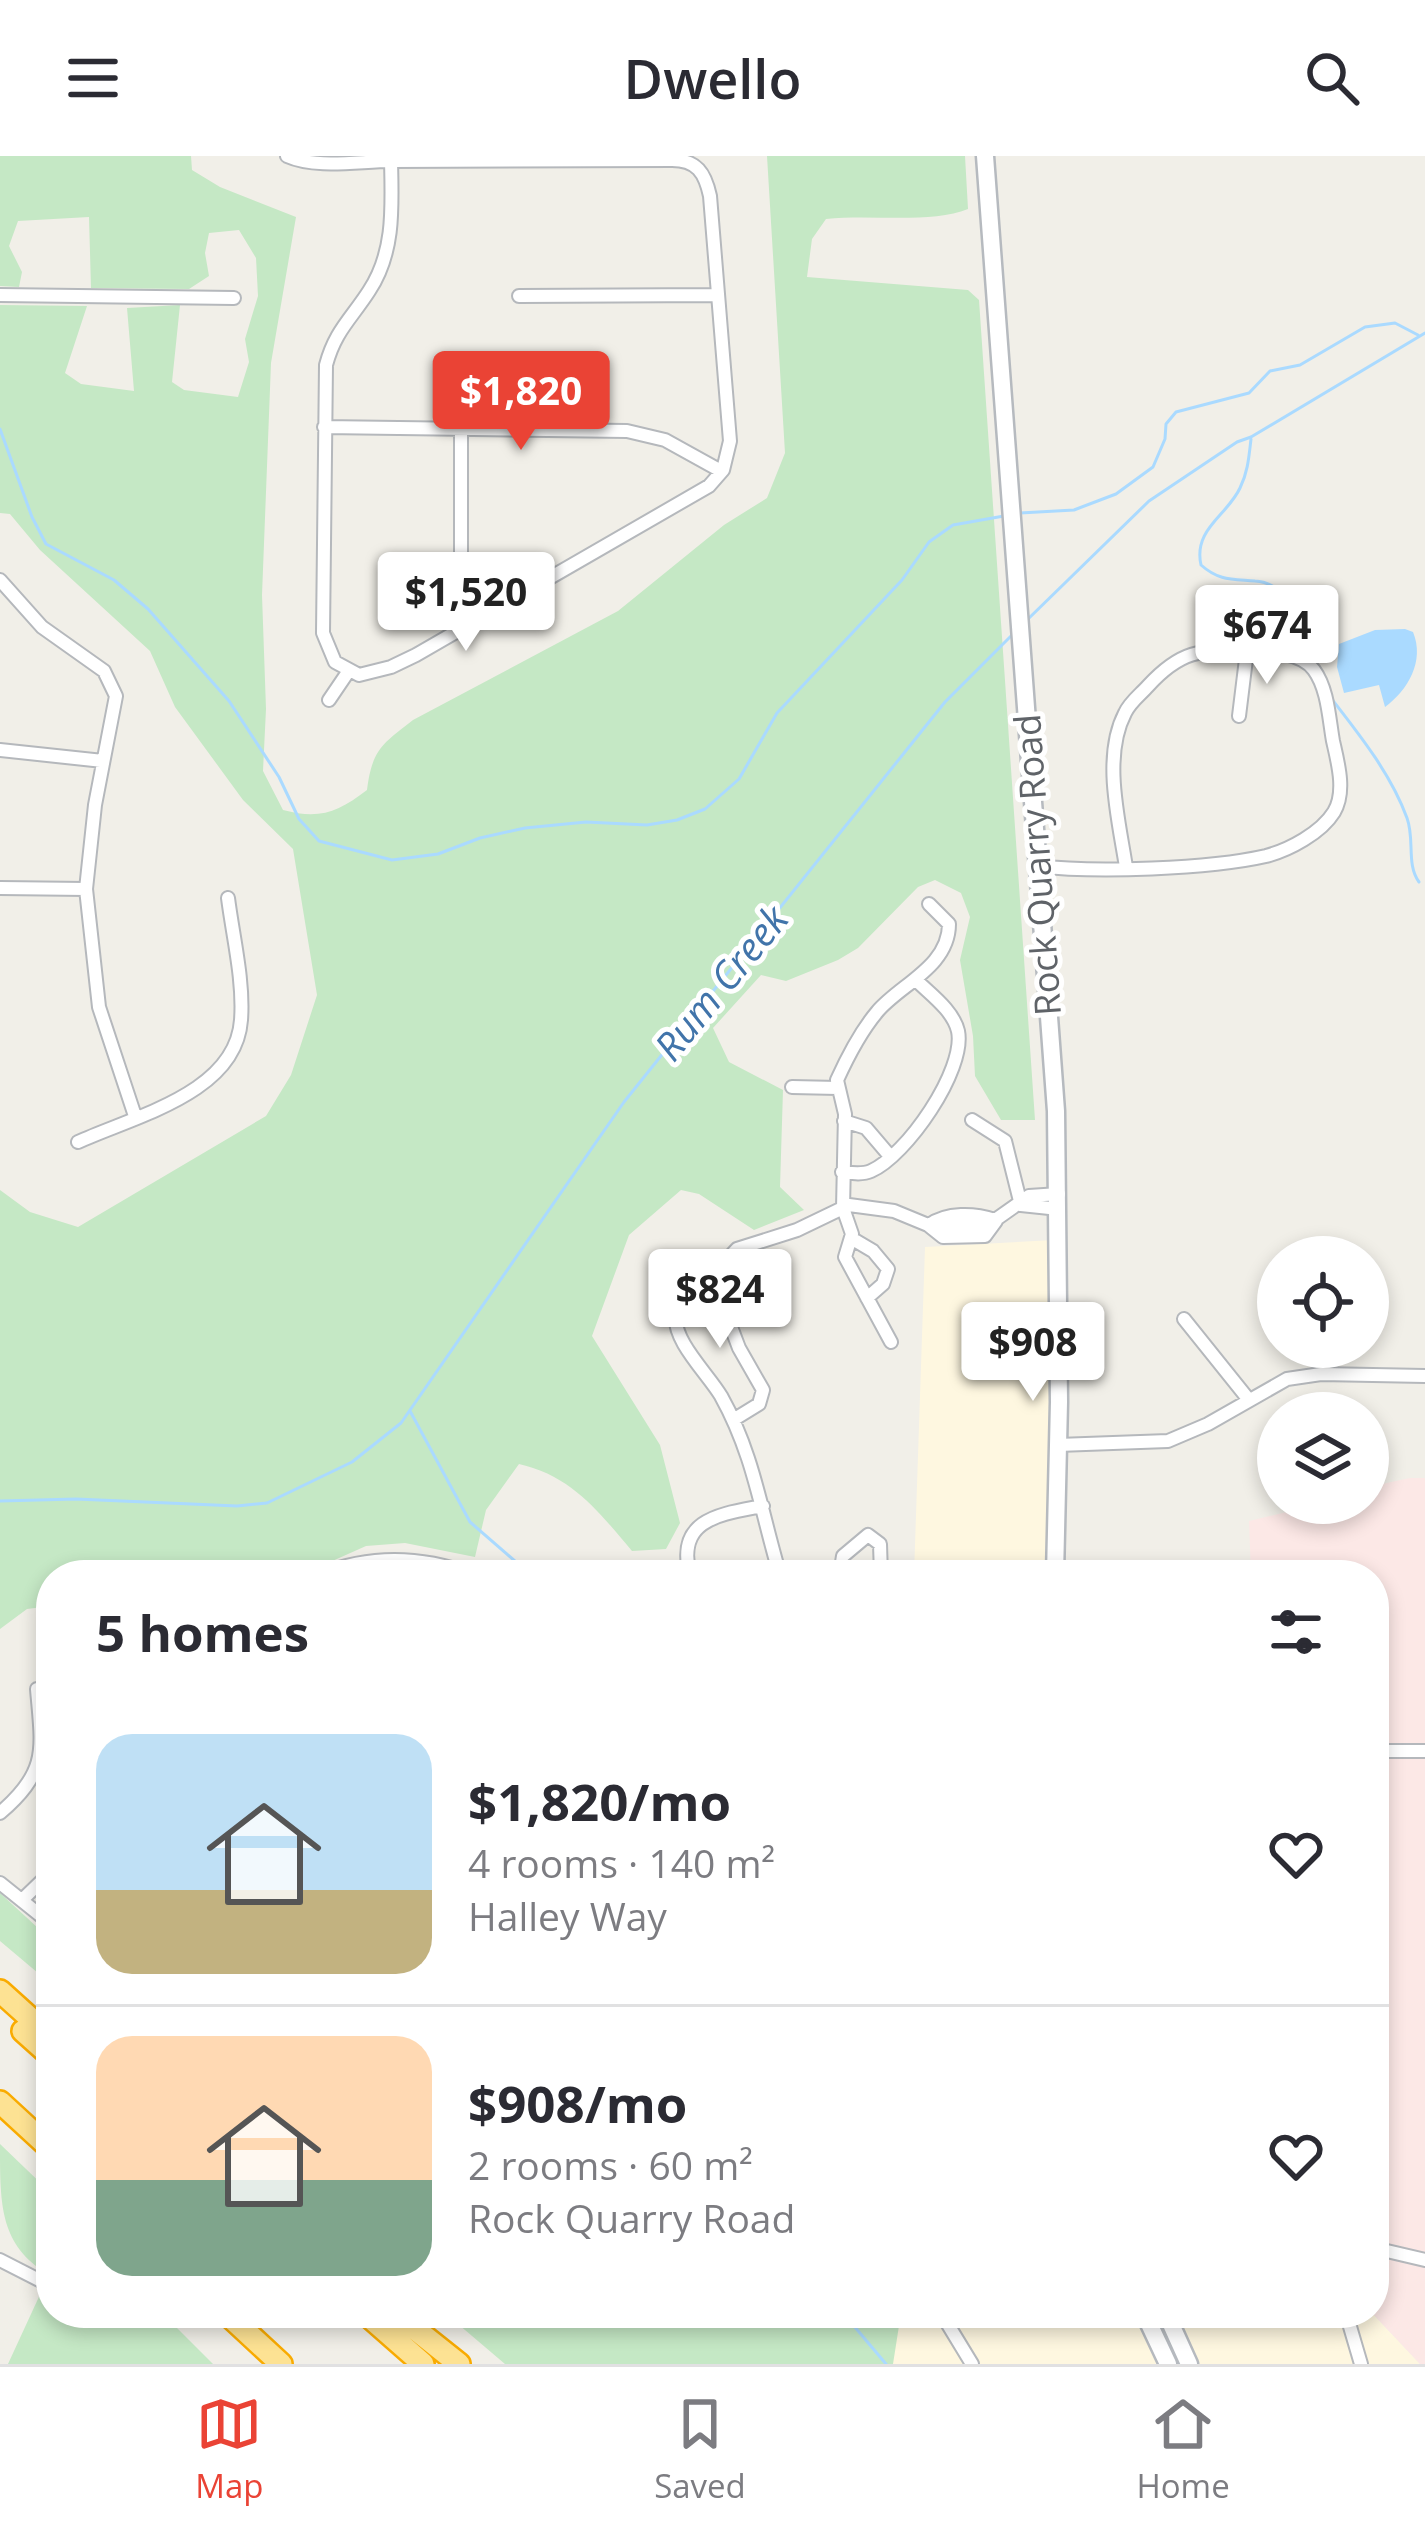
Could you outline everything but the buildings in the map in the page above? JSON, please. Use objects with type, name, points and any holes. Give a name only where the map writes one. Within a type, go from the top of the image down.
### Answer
[{"type":"highway","points":[[0,1991],[36,2023]]},
{"type":"highway","points":[[0,2011],[36,2043]]},
{"type":"highway","points":[[0,2102],[36,2136]]},
{"type":"highway","points":[[242,2328],[281,2364]]},
{"type":"highway","points":[[362,2328],[403,2364]]},
{"type":"highway","points":[[382,2328],[423,2364]]},
{"type":"highway","points":[[414,2328],[459,2364]]},
{"type":"street","points":[[287,156],[297,161],[390,158],[682,160],[695,164],[706,180],[730,441],[722,471],[709,486],[489,614],[391,667],[358,675],[347,672],[331,656],[323,633],[326,364],[333,338],[370,290],[388,249],[390,158]]},
{"type":"street","name":"Rock Quarry Road","points":[[985,156],[1059,1202],[1055,1560]]},
{"type":"street","points":[[0,295],[234,298]]},
{"type":"street","points":[[520,296],[717,295]]},
{"type":"street","points":[[324,428],[634,431],[676,444],[722,471]]},
{"type":"street","points":[[460,429],[461,559],[489,614]]},
{"type":"street","points":[[0,580],[42,627],[104,671],[116,697],[91,832],[86,889],[99,1006],[135,1116]]},
{"type":"street","points":[[1037,866],[1126,867],[1269,855],[1321,829],[1336,810],[1339,770],[1323,691],[1314,670],[1301,658],[1247,651],[1196,652],[1176,659],[1123,717],[1115,767],[1126,867]]},
{"type":"street","points":[[1239,716],[1247,651]]},
{"type":"street","points":[[329,700],[347,672]]},
{"type":"street","points":[[0,750],[104,761]]},
{"type":"street","points":[[0,888],[86,889]]},
{"type":"street","points":[[77,1142],[196,1089],[231,1056],[241,1004],[228,898]]},
{"type":"street","points":[[891,1342],[845,1257],[851,1238],[843,1208],[844,1121],[838,1088],[840,1072],[876,1012],[916,980],[940,952],[950,931],[947,921],[929,904]]},
{"type":"street","points":[[842,1172],[868,1172],[890,1155],[928,1114],[958,1055],[954,1021],[916,980]]},
{"type":"street","points":[[792,1087],[838,1088]]},
{"type":"street","points":[[972,1120],[1005,1141],[1021,1205]]},
{"type":"street","points":[[844,1121],[864,1126],[890,1155]]},
{"type":"street","points":[[776,1560],[755,1474],[733,1420],[674,1322],[679,1312],[737,1249],[784,1235],[854,1204],[887,1208],[928,1225],[943,1238],[979,1238],[1029,1196],[1059,1202]]},
{"type":"street","points":[[928,1225],[944,1216],[982,1216],[996,1221]]},
{"type":"street","points":[[851,1238],[887,1265],[883,1284],[867,1298]]},
{"type":"street","points":[[708,1280],[763,1390],[759,1404],[733,1420]]},
{"type":"street","points":[[1184,1319],[1249,1400]]},
{"type":"street","points":[[1058,1445],[1168,1441],[1287,1379],[1321,1374],[1425,1376]]},
{"type":"street","points":[[689,1560],[688,1548],[703,1523],[713,1516],[763,1506]]},
{"type":"street","points":[[842,1560],[868,1535],[880,1544],[881,1560]]},
{"type":"street","points":[[1389,1751],[1425,1751]]},
{"type":"street","points":[[0,1813],[21,1795],[36,1766]]},
{"type":"street","points":[[0,1883],[36,1911]]},
{"type":"street","points":[[22,1899],[36,1886]]},
{"type":"street","points":[[1389,2252],[1425,2260]]},
{"type":"street","points":[[0,2260],[36,2278]]},
{"type":"street","points":[[950,2328],[971,2364]]},
{"type":"street","points":[[1151,2328],[1168,2364]]},
{"type":"street","points":[[1173,2328],[1189,2364]]},
{"type":"street","points":[[1350,2328],[1361,2364]]},
{"type":"shaded area","points":[[1054,1240],[1054,1560],[915,1560],[925,1247]]},
{"type":"shaded area","points":[[1425,1478],[1425,2364],[1386,2328],[1389,1560],[1250,1560],[1249,1521],[1389,1524],[1389,1482]]},
{"type":"shaded area","points":[[888,2328],[1386,2328],[1420,2364],[846,2364]]},
{"type":"green space","points":[[0,156],[191,156],[192,170],[220,187],[296,217],[271,363],[262,595],[263,771],[283,810],[318,814],[337,809],[367,790],[380,749],[413,720],[618,611],[724,525],[767,498],[785,453],[767,156],[965,156],[968,209],[937,216],[826,219],[812,239],[807,277],[968,290],[979,300],[1035,1120],[1001,1120],[975,1076],[960,960],[970,917],[961,893],[935,880],[918,887],[858,948],[838,960],[786,981],[761,975],[713,1028],[729,1062],[783,1090],[780,1187],[804,1210],[754,1230],[699,1194],[681,1190],[629,1235],[592,1336],[660,1445],[680,1523],[666,1549],[632,1551],[596,1509],[569,1487],[519,1464],[486,1510],[475,1557],[405,1543],[366,1546],[335,1560],[36,1560],[36,1608],[0,1629],[0,1190],[30,1212],[78,1227],[266,1116],[291,1075],[317,995],[293,849],[243,800],[175,707],[150,651],[40,550],[10,514],[0,513],[0,305],[87,306],[65,373],[81,384],[134,391],[127,308],[180,305],[172,382],[184,390],[238,397],[249,362],[245,339],[258,296],[256,258],[239,230],[209,233],[205,253],[209,276],[189,289],[91,288],[89,217],[18,221],[9,246],[22,272],[19,287],[0,286]]},
{"type":"green space","points":[[0,1893],[36,1926],[36,1971],[0,1941]]},
{"type":"green space","points":[[0,2144],[36,2179],[36,2265],[12,2237],[1,2187]]},
{"type":"green space","points":[[36,2303],[36,2328],[177,2328],[213,2364],[8,2364]]},
{"type":"green space","points":[[463,2328],[899,2328],[893,2364],[505,2364]]},
{"type":"water","points":[[1375,630],[1413,632],[1417,654],[1407,683],[1393,700],[1385,707],[1379,685],[1344,693],[1337,667],[1339,644]]},
{"type":"waterway","points":[[1020,513],[1074,510],[1116,494],[1153,467],[1166,424],[1176,412],[1249,393],[1270,371],[1300,365],[1365,327],[1395,323],[1418,335]]},
{"type":"waterway","name":"Rum Creek","points":[[1026,621],[1149,501],[1237,442],[1425,333]]},
{"type":"waterway","points":[[0,429],[46,544],[114,580],[148,609],[229,701],[279,777],[299,819],[319,841],[392,860],[438,854],[525,828],[586,822],[647,825],[705,809],[739,779],[777,713],[902,580],[929,542],[953,525],[1004,516]]},
{"type":"waterway","points":[[1251,439],[1243,482],[1206,532],[1201,565],[1220,577],[1279,590],[1295,611],[1313,662]]},
{"type":"waterway","name":"Rum Creek","points":[[0,1501],[267,1503],[352,1462],[401,1423],[624,1102],[945,702],[1015,632]]},
{"type":"waterway","points":[[1331,698],[1374,755],[1400,802],[1419,882]]},
{"type":"waterway","points":[[410,1411],[470,1522],[514,1560]]},
{"type":"waterway","points":[[856,2328],[886,2364]]}]
